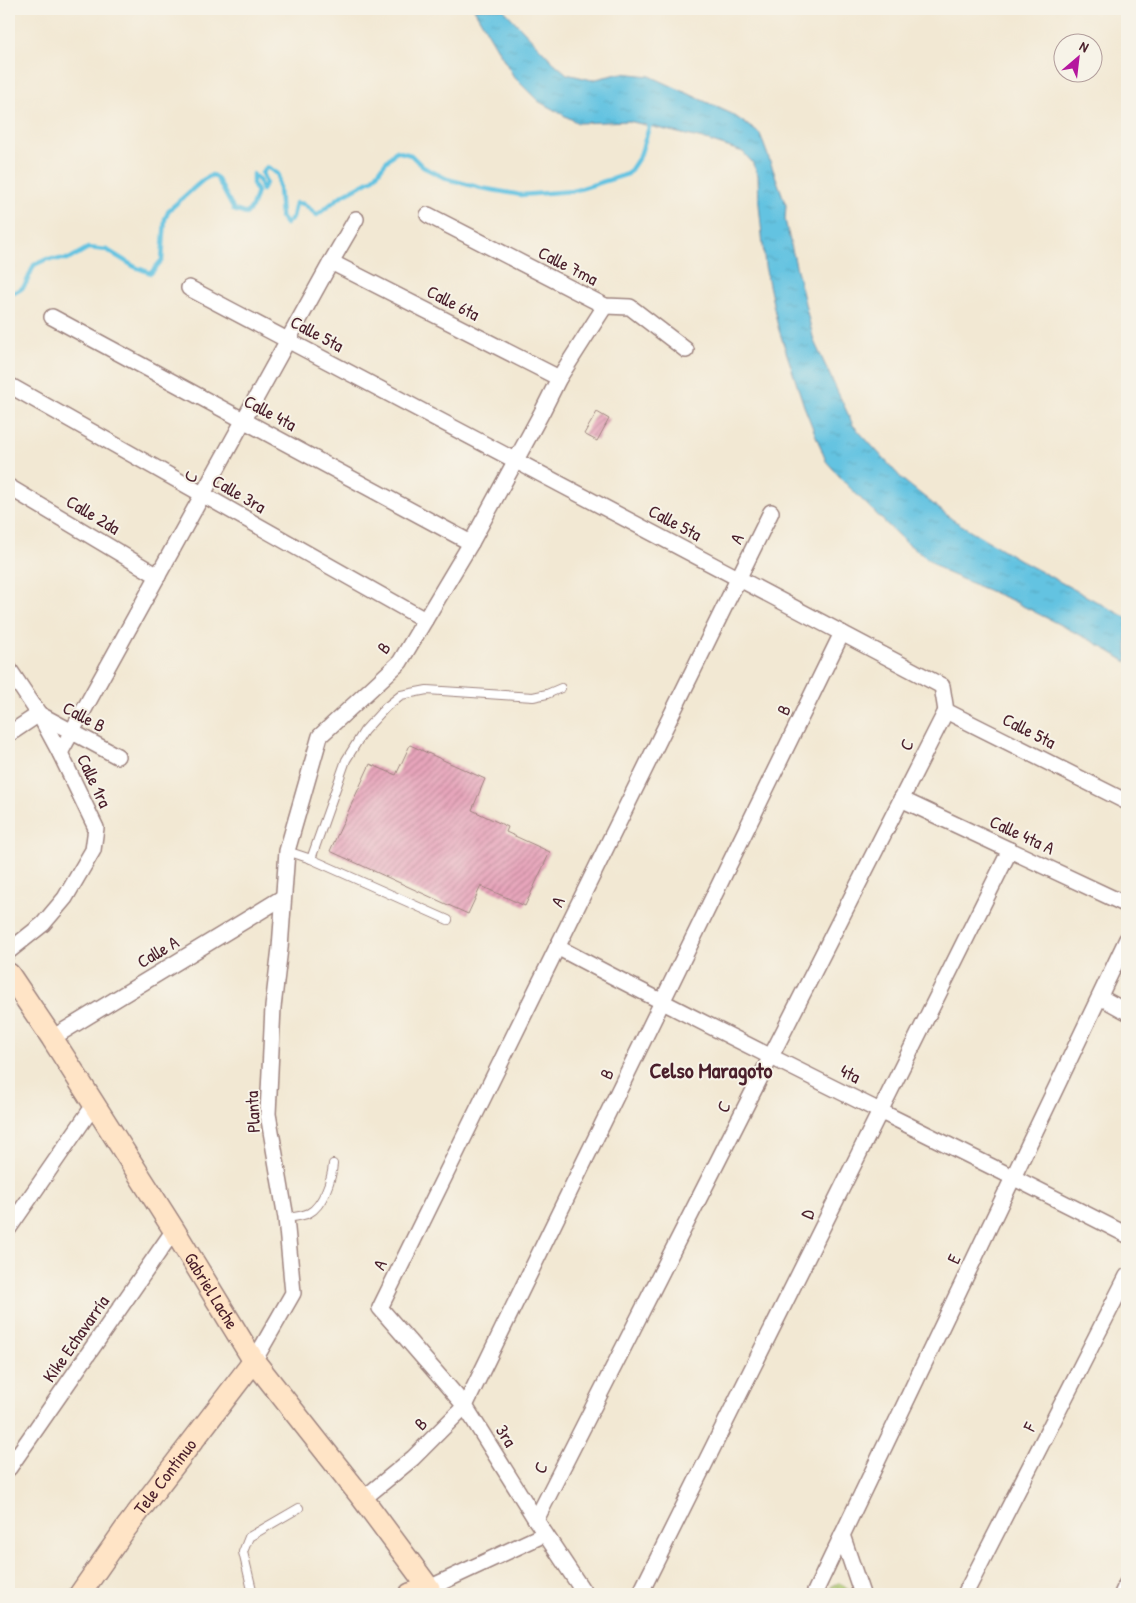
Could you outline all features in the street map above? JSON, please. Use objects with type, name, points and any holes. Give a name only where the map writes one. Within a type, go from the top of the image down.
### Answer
[{"type":"street","name":"Calle 7ma","points":[[428,215],[605,306],[630,308],[686,350]]},
{"type":"street","name":"C","points":[[60,753],[356,219]]},
{"type":"street","name":"Calle 6ta","points":[[331,262],[559,378]]},
{"type":"street","name":"Calle 5ta","points":[[189,288],[942,686],[946,711],[1127,802]]},
{"type":"street","name":"B","points":[[287,851],[320,736],[400,662],[471,543],[559,378],[605,306]]},
{"type":"street","name":"Calle 4ta","points":[[52,317],[471,543]]},
{"type":"street","name":"Calle 3ra","points":[[9,385],[425,620]]},
{"type":"street","name":"Calle 2da","points":[[9,487],[158,576]]},
{"type":"street","name":"A","points":[[380,1308],[771,512]]},
{"type":"street","name":"B","points":[[363,1499],[413,1458],[465,1406],[842,633]]},
{"type":"street","name":"Calle 1ra","points":[[9,670],[39,714],[96,828],[93,850],[64,898],[44,924],[9,951]]},
{"type":"street","name":"C","points":[[536,1520],[946,711]]},
{"type":"street","name":"Calle B","points":[[9,734],[39,714],[117,756]]},
{"type":"street","name":"Calle 4ta A","points":[[901,799],[1127,906]]},
{"type":"street","name":"D","points":[[640,1594],[1010,850]]},
{"type":"street","name":"Planta","points":[[254,1361],[293,1292],[286,1218],[268,1114],[273,1007],[280,948],[282,898],[287,851]]},
{"type":"street","name":"Calle A","points":[[52,1038],[282,898]]},
{"type":"street","name":"E","points":[[814,1594],[1127,939]]},
{"type":"street","name":"4ta","points":[[557,947],[663,1003],[1127,1235]]},
{"type":"street","name":"Gabriel Lache","points":[[11,984],[52,1038],[174,1230],[254,1361],[363,1499],[424,1592]]},
{"type":"street","points":[[1100,997],[1127,1012]]},
{"type":"street","points":[[9,1228],[94,1105]]},
{"type":"street","name":"Kike Echavarría","points":[[9,1468],[174,1230]]},
{"type":"street","name":"F","points":[[965,1594],[1127,1276]]},
{"type":"street","name":"3ra","points":[[380,1308],[465,1406],[585,1594]]},
{"type":"street","name":"Tele Continuo","points":[[80,1594],[126,1528],[254,1361]]},
{"type":"street","points":[[424,1592],[545,1534]]},
{"type":"street","points":[[842,1535],[862,1594]]},
{"type":"street","points":[[1122,1594],[1127,1583]]},
{"type":"lane","points":[[311,859],[346,760],[364,731],[386,707],[401,695],[426,690],[533,697],[561,688]]},
{"type":"lane","points":[[287,851],[311,859],[448,920]]},
{"type":"lane","points":[[286,1218],[310,1213],[318,1206],[332,1177],[333,1164]]},
{"type":"lane","points":[[253,1594],[243,1552],[249,1537],[299,1508]]},
{"type":"green space","points":[[839,1583],[845,1586],[851,1594],[826,1594],[833,1585]]},
{"type":"water","points":[[474,9],[503,9],[553,62],[567,74],[592,80],[622,73],[650,76],[732,114],[760,134],[786,205],[785,220],[814,341],[853,425],[903,480],[953,520],[1025,563],[1127,618],[1127,662],[1094,642],[1009,599],[945,572],[903,540],[848,486],[826,461],[804,406],[778,327],[765,266],[758,175],[752,162],[743,152],[703,139],[629,121],[578,123],[538,101],[514,77]]},
{"type":"building","points":[[597,412],[609,419],[597,441],[584,434]]},
{"type":"building","points":[[410,745],[485,779],[472,810],[508,827],[506,832],[550,852],[525,906],[481,886],[468,914],[330,851],[370,764],[396,775]]},
{"type":"waterway","points":[[9,293],[20,290],[26,284],[34,265],[47,259],[69,259],[88,248],[107,250],[135,267],[151,273],[162,260],[165,219],[169,210],[203,180],[212,175],[217,178],[234,210],[246,214],[252,207],[257,192],[253,184],[253,174],[259,180],[262,190],[266,183],[262,173],[267,167],[278,174],[281,217],[286,224],[293,217],[296,203],[304,204],[317,215],[341,196],[373,179],[396,151],[411,155],[423,167],[447,179],[481,188],[521,195],[573,191],[628,174],[640,156],[651,121]]},
{"type":"district","name":"Celso Maragoto","points":[[711,1070]]}]
